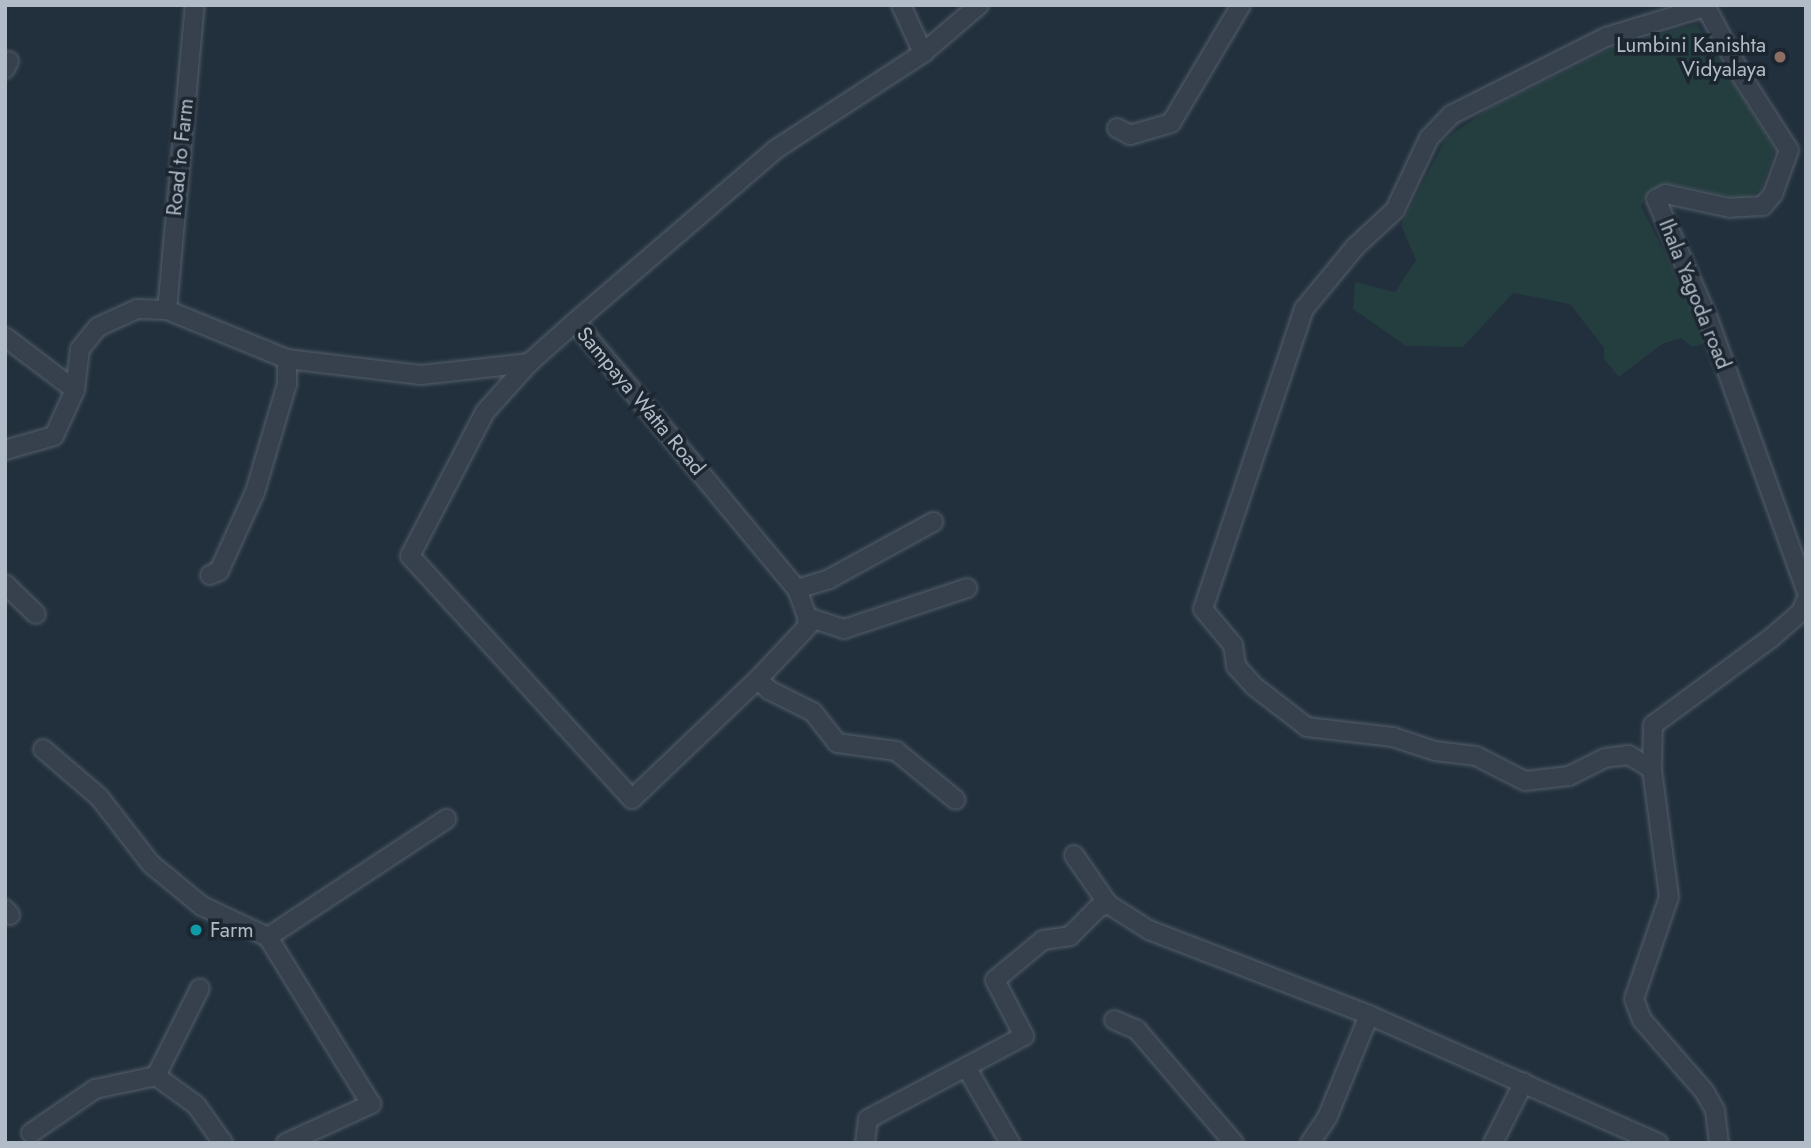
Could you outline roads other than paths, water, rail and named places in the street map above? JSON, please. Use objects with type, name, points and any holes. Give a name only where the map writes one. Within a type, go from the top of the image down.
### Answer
[{"type":"street","name":"Road to Farm","points":[[167,310],[195,5]]},
{"type":"street","points":[[901,5],[923,53]]},
{"type":"street","points":[[575,321],[776,149],[923,53],[979,5]]},
{"type":"street","points":[[1117,128],[1130,135],[1171,122],[1241,5]]},
{"type":"street","points":[[1652,769],[1629,755],[1605,758],[1569,776],[1525,781],[1476,756],[1435,751],[1393,737],[1307,727],[1254,686],[1236,666],[1233,645],[1203,609],[1304,309],[1356,246],[1395,210],[1429,138],[1451,116],[1606,37],[1705,6]]},
{"type":"street","name":"Ihala Yagoda road","points":[[1705,6],[1744,80],[1798,151],[1763,206],[1730,208],[1666,194],[1656,199],[1709,321],[1806,590]]},
{"type":"street","points":[[5,450],[54,436],[75,390],[80,349],[98,327],[137,309],[167,310],[286,359],[421,375],[529,363]]},
{"type":"street","name":"Sampaya Watta Road","points":[[758,679],[632,799],[410,556],[485,412],[529,363],[575,321],[797,589],[807,617]]},
{"type":"street","points":[[5,337],[75,390]]},
{"type":"street","points":[[210,575],[219,571],[254,492],[287,384],[286,359]]},
{"type":"street","points":[[797,589],[830,579],[933,522]]},
{"type":"street","points":[[5,584],[36,614]]},
{"type":"street","points":[[956,800],[896,751],[837,743],[813,712],[769,690],[758,679],[808,626],[807,617],[844,629],[967,588]]},
{"type":"street","points":[[1720,1142],[1716,1111],[1704,1091],[1642,1020],[1634,999],[1669,897],[1652,769],[1653,725],[1771,638],[1801,612],[1806,600]]},
{"type":"street","points":[[43,749],[99,797],[150,864],[202,906],[268,937],[371,1104],[286,1143]]},
{"type":"street","points":[[268,937],[446,820]]},
{"type":"street","points":[[1074,855],[1108,904],[1149,930],[1369,1015],[1658,1143]]},
{"type":"street","points":[[865,1143],[868,1119],[1024,1036],[995,980],[1043,940],[1070,936],[1098,908],[1108,904]]},
{"type":"street","points":[[156,1076],[200,988]]},
{"type":"street","points":[[1314,1141],[1327,1118],[1369,1015]]},
{"type":"street","points":[[1114,1020],[1137,1030],[1234,1143]]},
{"type":"street","points":[[966,1067],[1010,1143]]},
{"type":"street","points":[[32,1133],[95,1089],[156,1076],[196,1105],[223,1143]]},
{"type":"street","points":[[1493,1143],[1524,1082]]},
{"type":"place","name":"Lumbini Kanishta Vidyalaya","points":[[1780,57]]},
{"type":"place","name":"Farm","points":[[196,930]]}]
